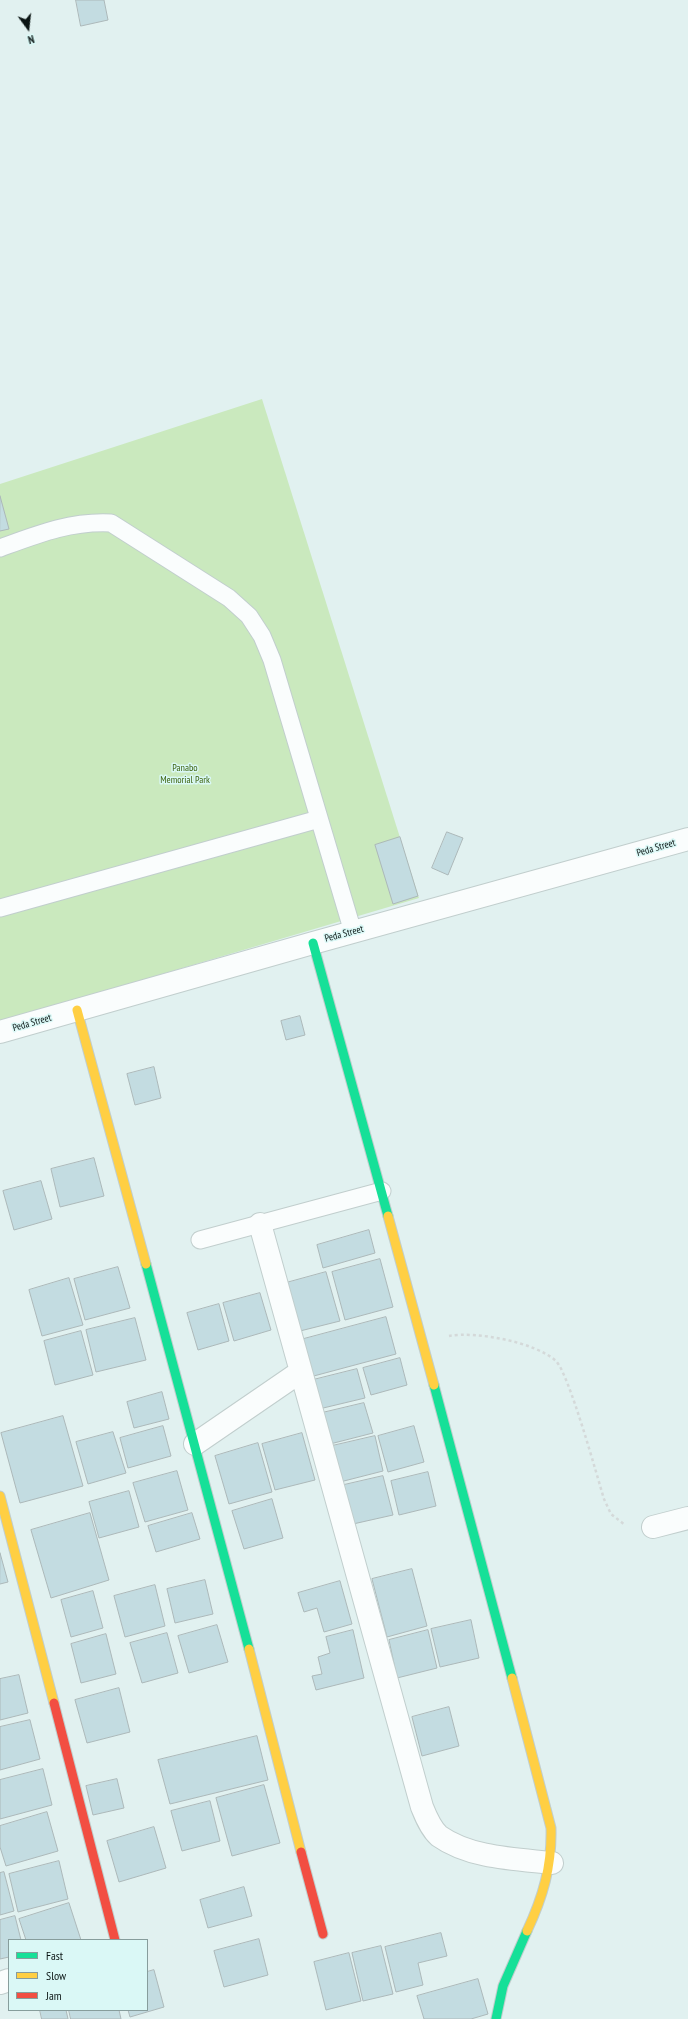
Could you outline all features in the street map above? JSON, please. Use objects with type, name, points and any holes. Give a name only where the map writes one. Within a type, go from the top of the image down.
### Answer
[{"type":"street","name":"Peda Street","points":[[0,1032],[352,932],[688,839]]},
{"type":"street","points":[[313,943],[423,1340],[551,1828],[553,1847],[552,1863],[546,1890],[503,1987],[496,2019]]},
{"type":"street","points":[[77,1010],[195,1444],[323,1934]]},
{"type":"street","points":[[260,1224],[420,1799],[428,1821],[438,1835],[477,1853],[552,1863]]},
{"type":"street","points":[[195,1444],[300,1372]]},
{"type":"street","points":[[0,1496],[115,1939]]},
{"type":"street","points":[[653,1527],[688,1518]]},
{"type":"lane","points":[[0,548],[51,530],[88,522],[111,523],[228,598],[249,616],[265,642],[272,660],[352,932]]},
{"type":"lane","points":[[0,908],[319,819]]},
{"type":"lane","points":[[200,1240],[382,1191]]},
{"type":"path","points":[[423,1340],[453,1335],[474,1334],[504,1339],[543,1353],[557,1362],[566,1382],[604,1498],[611,1514],[623,1524],[637,1528],[653,1527]]},
{"type":"green space","name":"Panabo Memorial Park","points":[[262,399],[419,898],[0,1022],[0,484]]},
{"type":"building","points":[[76,0],[104,0],[108,20],[81,26]]},
{"type":"building","points":[[0,496],[9,529],[0,531]]},
{"type":"building","points":[[447,832],[463,838],[448,875],[432,868]]},
{"type":"building","points":[[400,837],[418,896],[393,904],[375,845]]},
{"type":"building","points":[[300,1016],[305,1035],[286,1040],[281,1021]]},
{"type":"building","points":[[154,1067],[161,1098],[135,1105],[127,1074]]},
{"type":"building","points":[[94,1158],[104,1196],[60,1207],[51,1169]]},
{"type":"building","points":[[41,1181],[52,1219],[14,1230],[3,1191]]},
{"type":"building","points":[[369,1230],[375,1253],[323,1268],[317,1245]]},
{"type":"building","points":[[380,1259],[393,1307],[345,1320],[332,1272]]},
{"type":"building","points":[[118,1267],[130,1308],[85,1320],[74,1279]]},
{"type":"building","points":[[326,1272],[340,1321],[300,1331],[286,1283]]},
{"type":"building","points":[[69,1278],[83,1325],[42,1336],[29,1290]]},
{"type":"building","points":[[260,1293],[271,1330],[234,1341],[223,1303]]},
{"type":"building","points":[[219,1304],[229,1341],[198,1350],[187,1313]]},
{"type":"building","points":[[386,1317],[396,1354],[310,1377],[300,1340]]},
{"type":"building","points":[[135,1318],[146,1360],[96,1372],[86,1330]]},
{"type":"building","points":[[81,1331],[93,1375],[55,1385],[44,1341]]},
{"type":"building","points":[[400,1358],[407,1385],[371,1395],[363,1368]]},
{"type":"building","points":[[357,1369],[365,1398],[319,1409],[313,1380]]},
{"type":"building","points":[[162,1392],[169,1419],[134,1428],[127,1402]]},
{"type":"building","points":[[364,1403],[373,1433],[330,1444],[322,1413]]},
{"type":"building","points":[[63,1416],[83,1486],[20,1503],[1,1433]]},
{"type":"building","points":[[163,1426],[171,1456],[128,1468],[120,1438]]},
{"type":"building","points":[[414,1426],[424,1462],[388,1472],[378,1436]]},
{"type":"building","points":[[113,1432],[126,1473],[88,1484],[76,1442]]},
{"type":"building","points":[[302,1433],[315,1480],[275,1490],[262,1444]]},
{"type":"building","points":[[375,1436],[383,1471],[340,1482],[332,1446]]},
{"type":"building","points":[[258,1443],[272,1492],[229,1504],[215,1456]]},
{"type":"building","points":[[177,1471],[188,1510],[145,1522],[133,1483]]},
{"type":"building","points":[[428,1472],[436,1506],[399,1515],[391,1481]]},
{"type":"building","points":[[383,1476],[393,1515],[353,1524],[344,1485]]},
{"type":"building","points":[[129,1491],[139,1527],[99,1538],[89,1502]]},
{"type":"building","points":[[272,1499],[283,1538],[244,1549],[232,1511]]},
{"type":"building","points":[[90,1513],[109,1580],[51,1598],[31,1530]]},
{"type":"building","points":[[192,1513],[200,1539],[156,1552],[148,1526]]},
{"type":"building","points":[[0,1553],[8,1582],[0,1584]]},
{"type":"building","points":[[412,1569],[427,1626],[387,1637],[372,1579]]},
{"type":"building","points":[[205,1580],[213,1614],[175,1623],[167,1589]]},
{"type":"building","points":[[340,1581],[352,1624],[324,1632],[317,1608],[304,1612],[298,1593]]},
{"type":"building","points":[[155,1585],[165,1626],[125,1637],[114,1596]]},
{"type":"building","points":[[93,1591],[103,1628],[71,1637],[61,1600]]},
{"type":"building","points":[[471,1620],[479,1658],[440,1667],[431,1629]]},
{"type":"building","points":[[217,1625],[228,1662],[189,1673],[178,1636]]},
{"type":"building","points":[[353,1630],[364,1678],[316,1690],[312,1676],[322,1674],[318,1657],[330,1653],[326,1637]]},
{"type":"building","points":[[428,1630],[437,1668],[397,1678],[389,1640]]},
{"type":"building","points":[[167,1633],[178,1673],[142,1683],[130,1643]]},
{"type":"building","points":[[106,1634],[116,1674],[81,1683],[71,1644]]},
{"type":"building","points":[[19,1675],[28,1713],[0,1720],[0,1679]]},
{"type":"building","points":[[119,1688],[130,1732],[87,1743],[75,1700]]},
{"type":"building","points":[[449,1707],[459,1746],[422,1756],[412,1717]]},
{"type":"building","points":[[30,1720],[40,1759],[0,1770],[0,1727]]},
{"type":"building","points":[[257,1736],[268,1780],[170,1804],[158,1760]]},
{"type":"building","points":[[43,1769],[52,1805],[0,1819],[0,1780]]},
{"type":"building","points":[[117,1779],[124,1808],[93,1815],[86,1786]]},
{"type":"building","points":[[264,1785],[280,1843],[232,1856],[216,1798]]},
{"type":"building","points":[[210,1801],[220,1841],[182,1851],[171,1811]]},
{"type":"building","points":[[47,1812],[58,1851],[6,1866],[0,1847],[0,1826]]},
{"type":"building","points":[[154,1827],[166,1868],[119,1882],[107,1841]]},
{"type":"building","points":[[59,1861],[68,1899],[18,1912],[9,1874]]},
{"type":"building","points":[[4,1872],[14,1911],[0,1915],[0,1873]]},
{"type":"building","points":[[244,1887],[252,1916],[208,1928],[200,1900]]},
{"type":"building","points":[[69,1903],[81,1939],[26,1939],[19,1919]]},
{"type":"building","points":[[15,1916],[21,1939],[8,1939],[8,1957],[0,1959],[0,1920]]},
{"type":"building","points":[[441,1933],[447,1956],[418,1963],[423,1985],[396,1992],[385,1947]]},
{"type":"building","points":[[259,1939],[268,1975],[224,1987],[214,1951]]},
{"type":"building","points":[[381,1946],[393,1994],[363,2001],[352,1953]]},
{"type":"building","points":[[349,1953],[361,2001],[326,2010],[314,1962]]},
{"type":"building","points":[[154,1970],[164,2007],[130,2017],[128,2011],[148,2011],[148,1972]]},
{"type":"building","points":[[478,1979],[488,2014],[471,2019],[424,2019],[417,1996]]},
{"type":"building","points":[[40,2011],[66,2011],[68,2019],[42,2019]]},
{"type":"building","points":[[69,2011],[119,2011],[121,2019],[71,2019]]},
{"type":"traffic: fast","points":[[313,943],[388,1216]]},
{"type":"traffic: fast","points":[[146,1264],[249,1649]]},
{"type":"traffic: fast","points":[[434,1385],[512,1678]]},
{"type":"traffic: fast","points":[[496,2019],[503,1986],[527,1931]]},
{"type":"traffic: slow","points":[[77,1010],[146,1264]]},
{"type":"traffic: slow","points":[[388,1216],[434,1385]]},
{"type":"traffic: slow","points":[[0,1496],[54,1703]]},
{"type":"traffic: slow","points":[[249,1649],[301,1852]]},
{"type":"traffic: slow","points":[[512,1678],[551,1828],[550,1855],[545,1881],[538,1906],[527,1931]]},
{"type":"traffic: jam","points":[[54,1703],[115,1939]]},
{"type":"traffic: jam","points":[[301,1852],[323,1934]]}]
